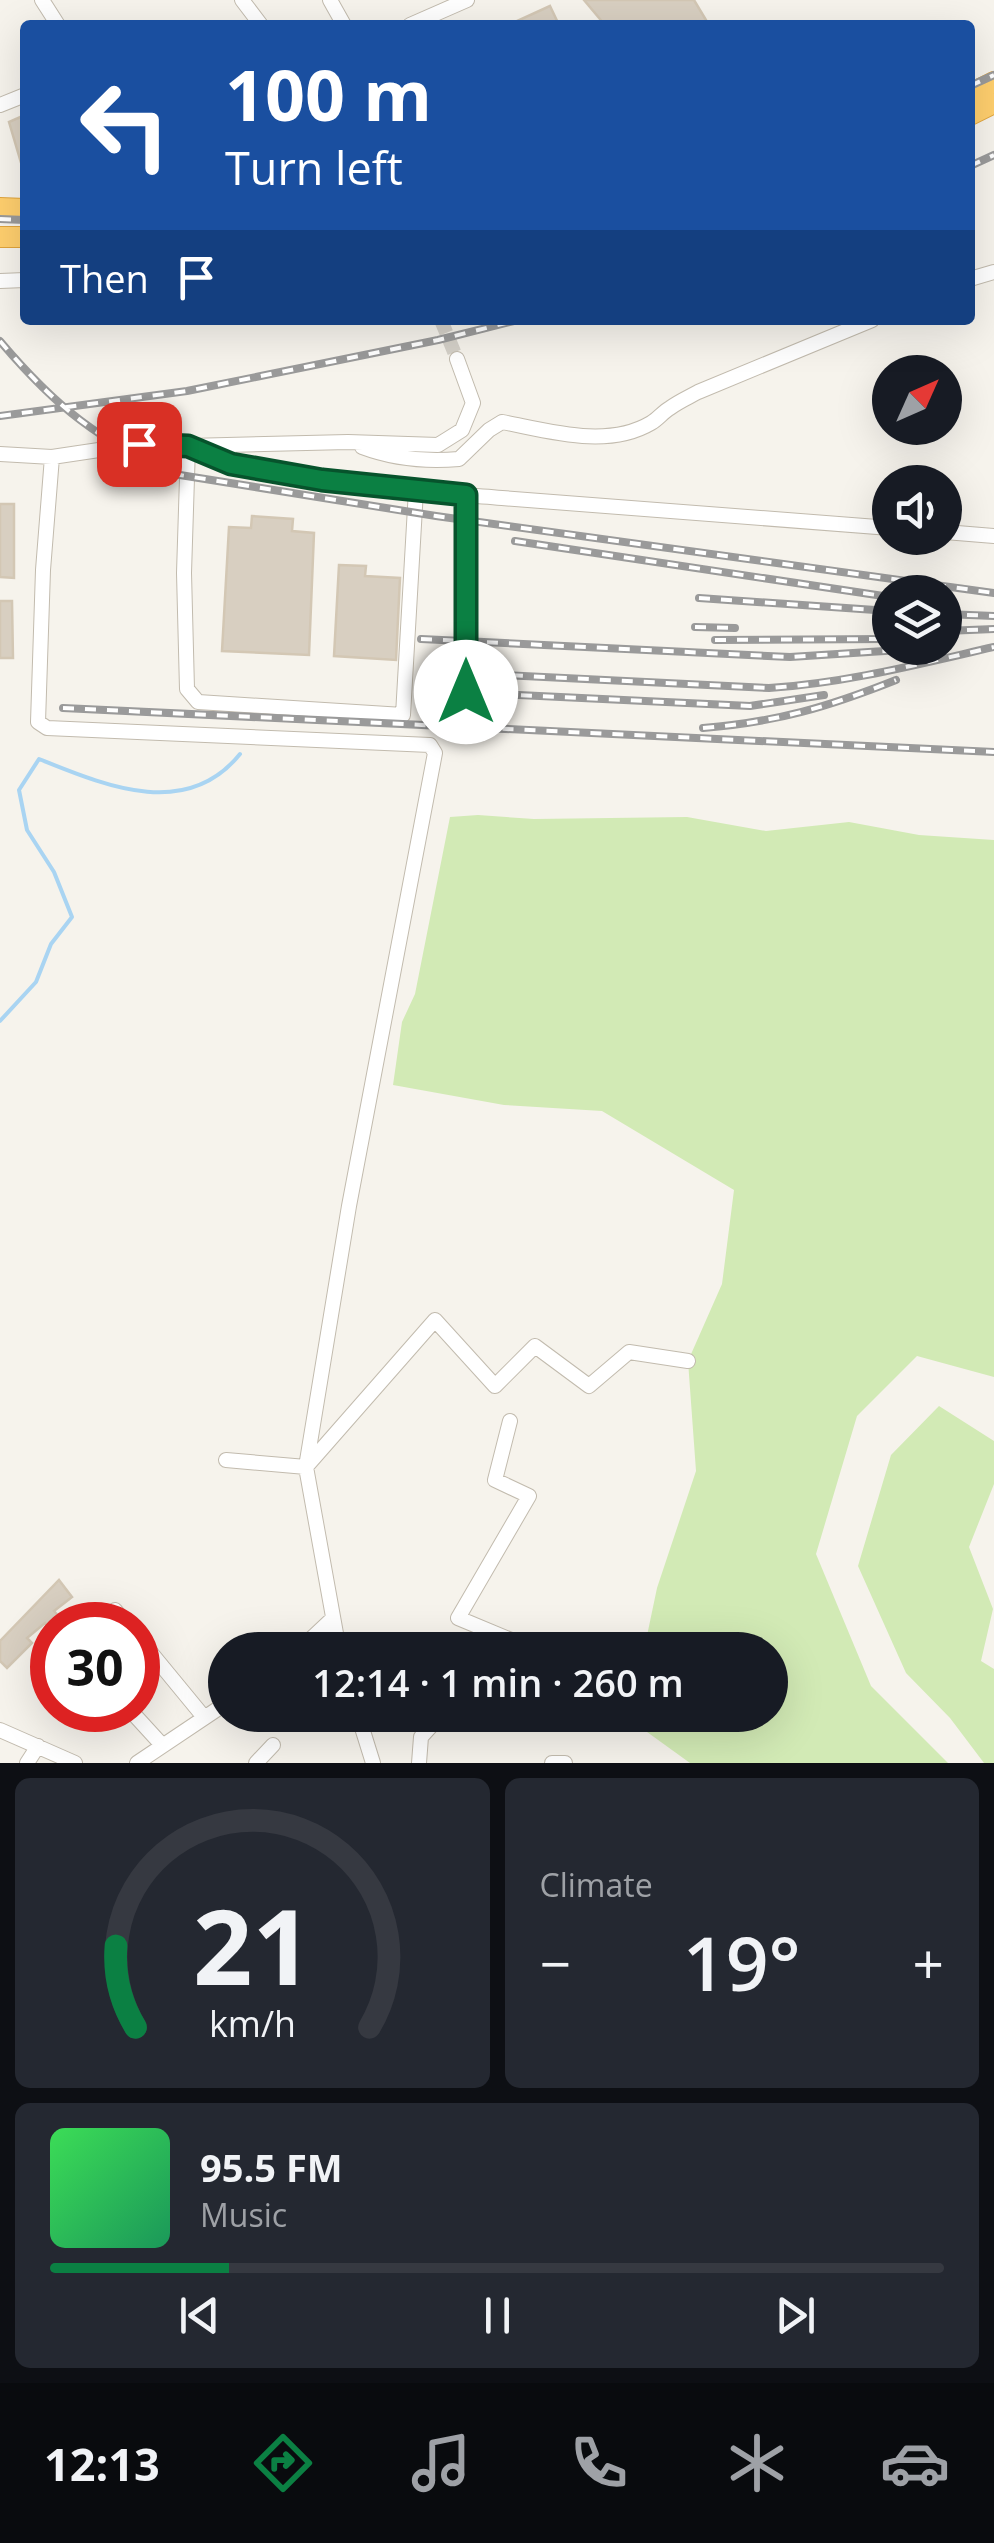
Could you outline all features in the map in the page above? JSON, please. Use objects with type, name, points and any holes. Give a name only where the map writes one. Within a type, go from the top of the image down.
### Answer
[{"type":"street","points":[[242,0],[257,20]]},
{"type":"street","points":[[421,20],[467,0]]},
{"type":"street","points":[[348,442],[390,457],[432,461],[460,459],[502,422],[581,435],[630,432],[653,422],[670,407],[698,392],[860,325]]},
{"type":"street","points":[[0,454],[52,457],[139,444],[348,442],[438,446],[462,430],[472,403],[458,359]]},
{"type":"street","points":[[188,446],[184,573],[187,689],[198,702],[403,715],[416,490]]},
{"type":"street","points":[[188,446],[231,464],[322,480],[872,527]]},
{"type":"street","points":[[52,457],[43,570],[38,722],[47,728],[430,746],[435,753],[349,1206],[306,1467],[335,1632]]},
{"type":"street","points":[[466,495],[466,728]]},
{"type":"street","points":[[962,533],[994,536]]},
{"type":"street","points":[[306,1467],[435,1320],[495,1386],[535,1346],[588,1386],[629,1352],[688,1361]]},
{"type":"street","points":[[492,1632],[458,1618],[529,1496],[495,1480],[510,1421]]},
{"type":"street","points":[[226,1460],[306,1467]]},
{"type":"street","points":[[318,1632],[332,1619]]},
{"type":"street","points":[[160,1664],[203,1716]]},
{"type":"street","points":[[137,1763],[208,1713]]},
{"type":"street","points":[[0,1730],[75,1763]]},
{"type":"street","points":[[150,1732],[162,1745]]},
{"type":"street","points":[[363,1732],[372,1762]]},
{"type":"street","points":[[419,1763],[421,1736],[425,1732]]},
{"type":"street","points":[[256,1763],[274,1745]]},
{"type":"street","points":[[27,1763],[38,1746]]},
{"type":"street","points":[[552,1763],[564,1763]]},
{"type":"green space","points":[[450,817],[687,817],[766,831],[849,822],[919,835],[994,840],[994,1377],[917,1356],[857,1416],[816,1554],[871,1686],[948,1763],[690,1763],[647,1732],[788,1732],[788,1632],[648,1632],[657,1588],[696,1471],[688,1361],[722,1284],[734,1190],[602,1111],[504,1105],[393,1085],[402,1022],[415,994]]},
{"type":"green space","points":[[939,1406],[994,1441],[994,1484],[969,1547],[993,1609],[981,1661],[994,1669],[994,1763],[984,1763],[950,1718],[906,1673],[858,1566],[891,1455]]},
{"type":"building","points":[[584,0],[694,0],[706,20],[601,20]]},
{"type":"building","points":[[550,6],[557,20],[519,20]]},
{"type":"building","points":[[20,117],[20,159],[9,122]]},
{"type":"building","points":[[0,504],[14,504],[14,578],[0,577]]},
{"type":"building","points":[[252,516],[293,519],[292,531],[314,533],[309,655],[222,651],[229,527],[251,528]]},
{"type":"building","points":[[339,565],[366,566],[365,576],[400,578],[396,660],[334,656]]},
{"type":"building","points":[[0,601],[12,601],[13,658],[0,658]]},
{"type":"building","points":[[59,1580],[72,1597],[66,1602],[38,1602]]},
{"type":"building","points":[[30,1610],[30,1645],[7,1668],[0,1661],[0,1641]]},
{"type":"waterway","points":[[0,1021],[36,982],[51,944],[72,917],[54,872],[27,830],[19,790],[39,759],[117,787],[170,792],[195,787],[219,775],[240,754]]},
{"type":"tunnel","points":[[443,325],[457,359]]},
{"type":"railway","points":[[975,84],[994,75]]},
{"type":"railway","points":[[975,164],[994,155]]},
{"type":"railway","points":[[0,219],[20,220]]},
{"type":"railway","points":[[0,416],[187,391],[498,325]]},
{"type":"railway","points":[[0,341],[40,385],[81,420],[126,450],[180,475],[436,516],[994,593]]},
{"type":"railway","points":[[515,541],[872,594]]},
{"type":"railway","points":[[699,598],[872,610]]},
{"type":"railway","points":[[962,615],[994,616]]},
{"type":"railway","points":[[695,627],[735,628]]},
{"type":"railway","points":[[962,630],[994,629]]},
{"type":"railway","points":[[421,639],[790,657],[872,652]]},
{"type":"railway","points":[[715,640],[872,639]]},
{"type":"railway","points":[[424,671],[769,688],[854,677],[994,647]]},
{"type":"railway","points":[[703,728],[802,712],[896,680]]},
{"type":"railway","points":[[455,692],[750,706],[824,695]]},
{"type":"railway","points":[[63,708],[994,752]]},
{"type":"route","points":[[139,444],[188,446],[231,464],[322,480],[466,495],[466,692]]}]
